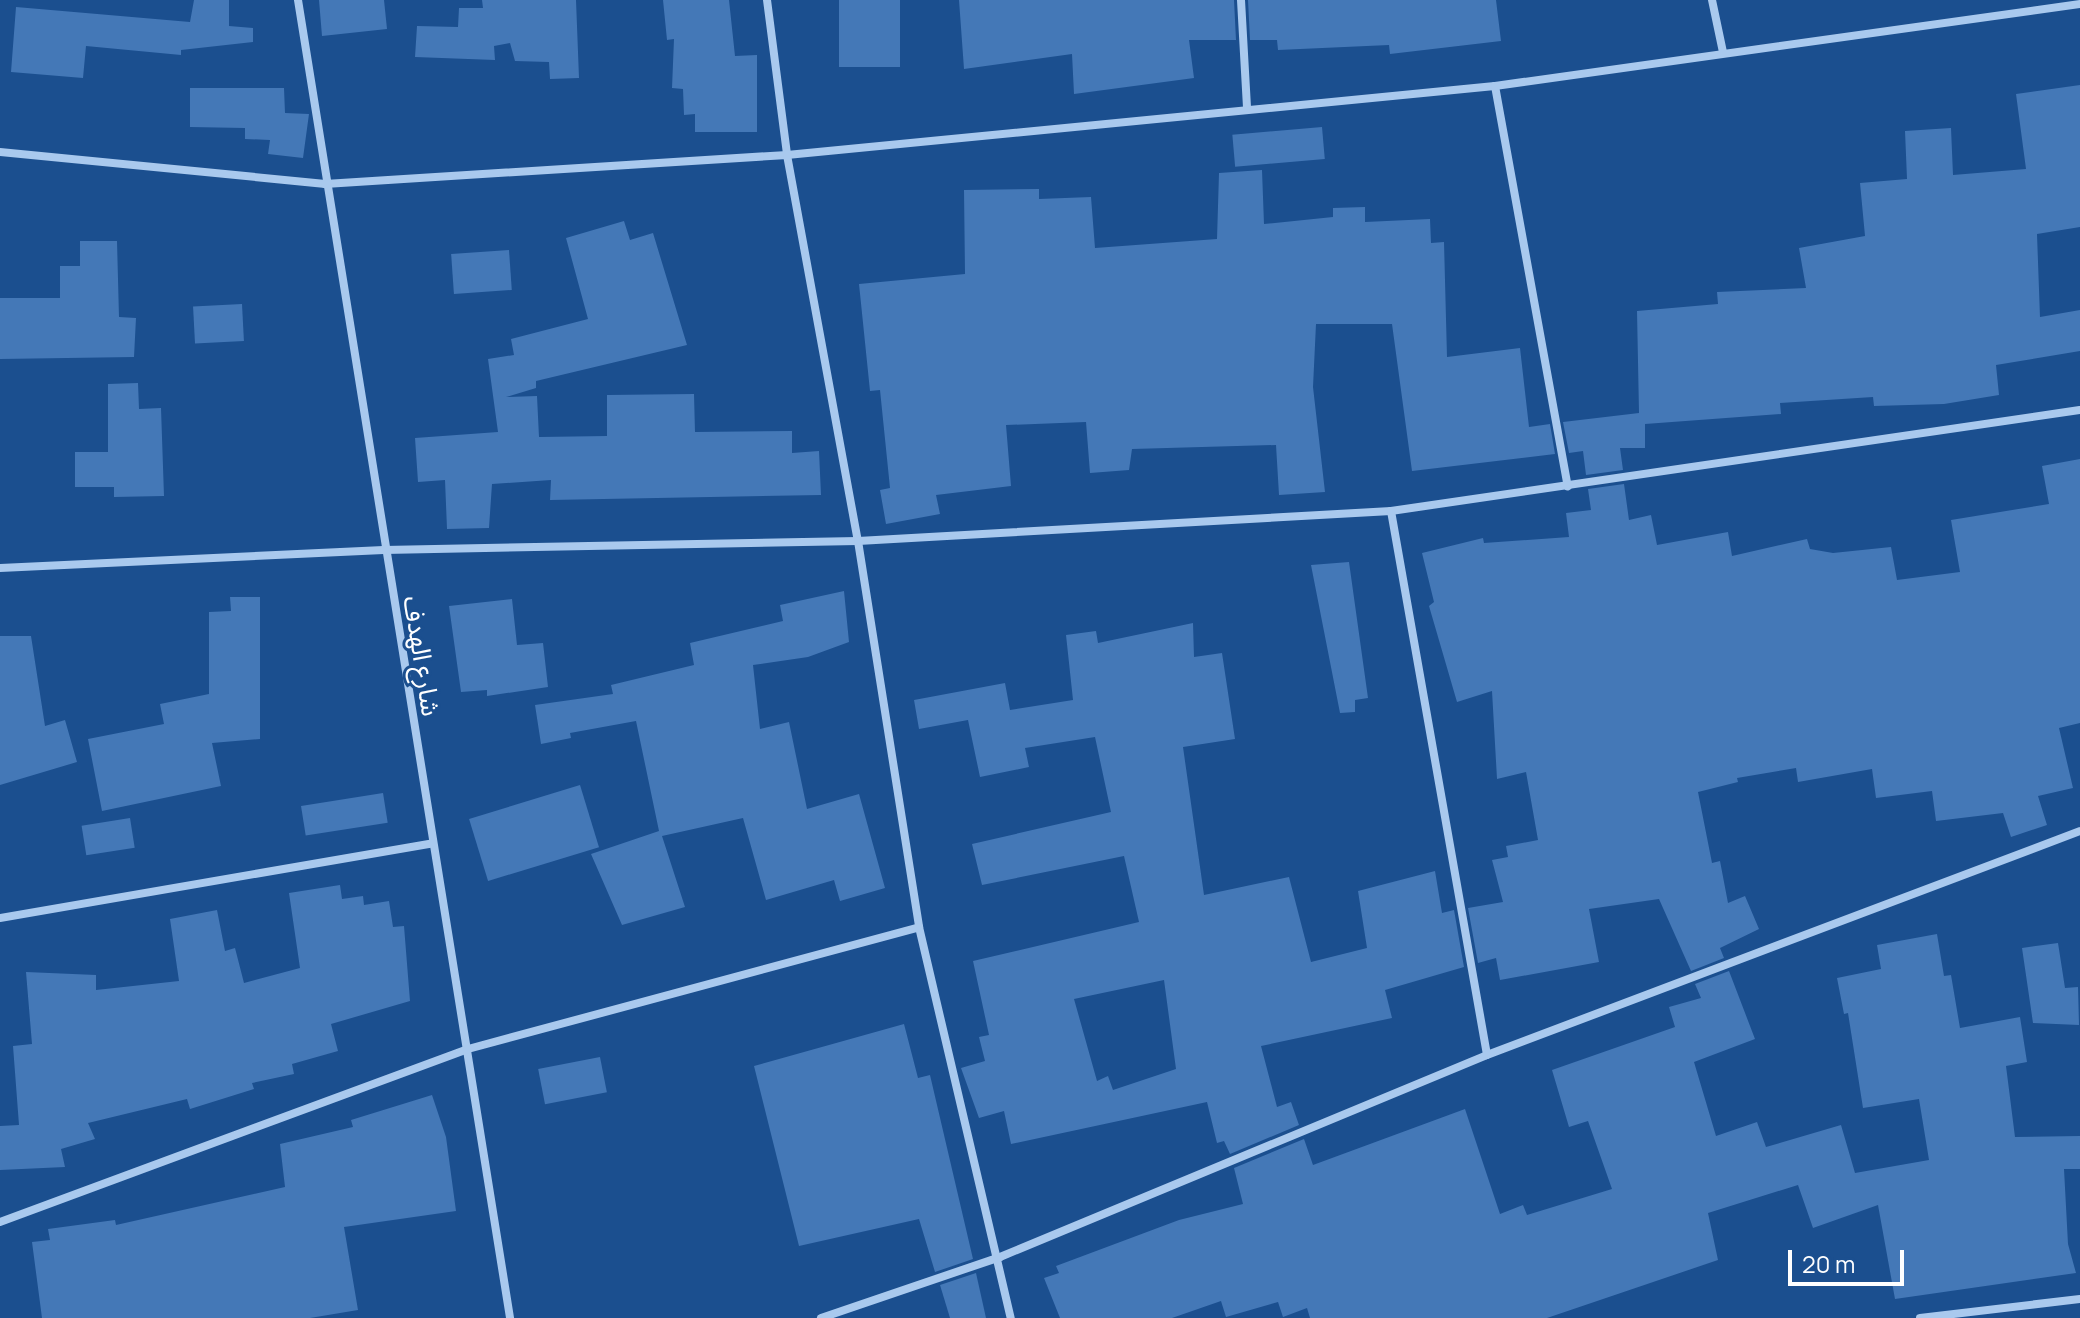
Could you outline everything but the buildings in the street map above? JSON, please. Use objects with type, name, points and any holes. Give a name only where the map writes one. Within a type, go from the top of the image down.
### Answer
[{"type":"street","name":"شارع الهدف","points":[[298,0],[325,184],[510,1318]]},
{"type":"street","points":[[767,0],[787,155],[858,541],[919,927],[1000,1257],[1011,1318]]},
{"type":"street","points":[[1241,0],[1247,108]]},
{"type":"street","points":[[1712,0],[1723,52]]},
{"type":"street","points":[[0,152],[325,184],[787,155],[1495,86],[2080,4]]},
{"type":"street","points":[[1495,86],[1568,486]]},
{"type":"street","points":[[0,568],[384,550],[858,541],[1391,511],[2080,410]]},
{"type":"street","points":[[1391,511],[1487,1055]]},
{"type":"street","points":[[821,1318],[1000,1257],[1487,1055],[2080,831]]},
{"type":"street","points":[[0,918],[432,843]]},
{"type":"street","points":[[0,1222],[468,1049],[919,927]]},
{"type":"street","points":[[1920,1318],[2080,1299]]}]
